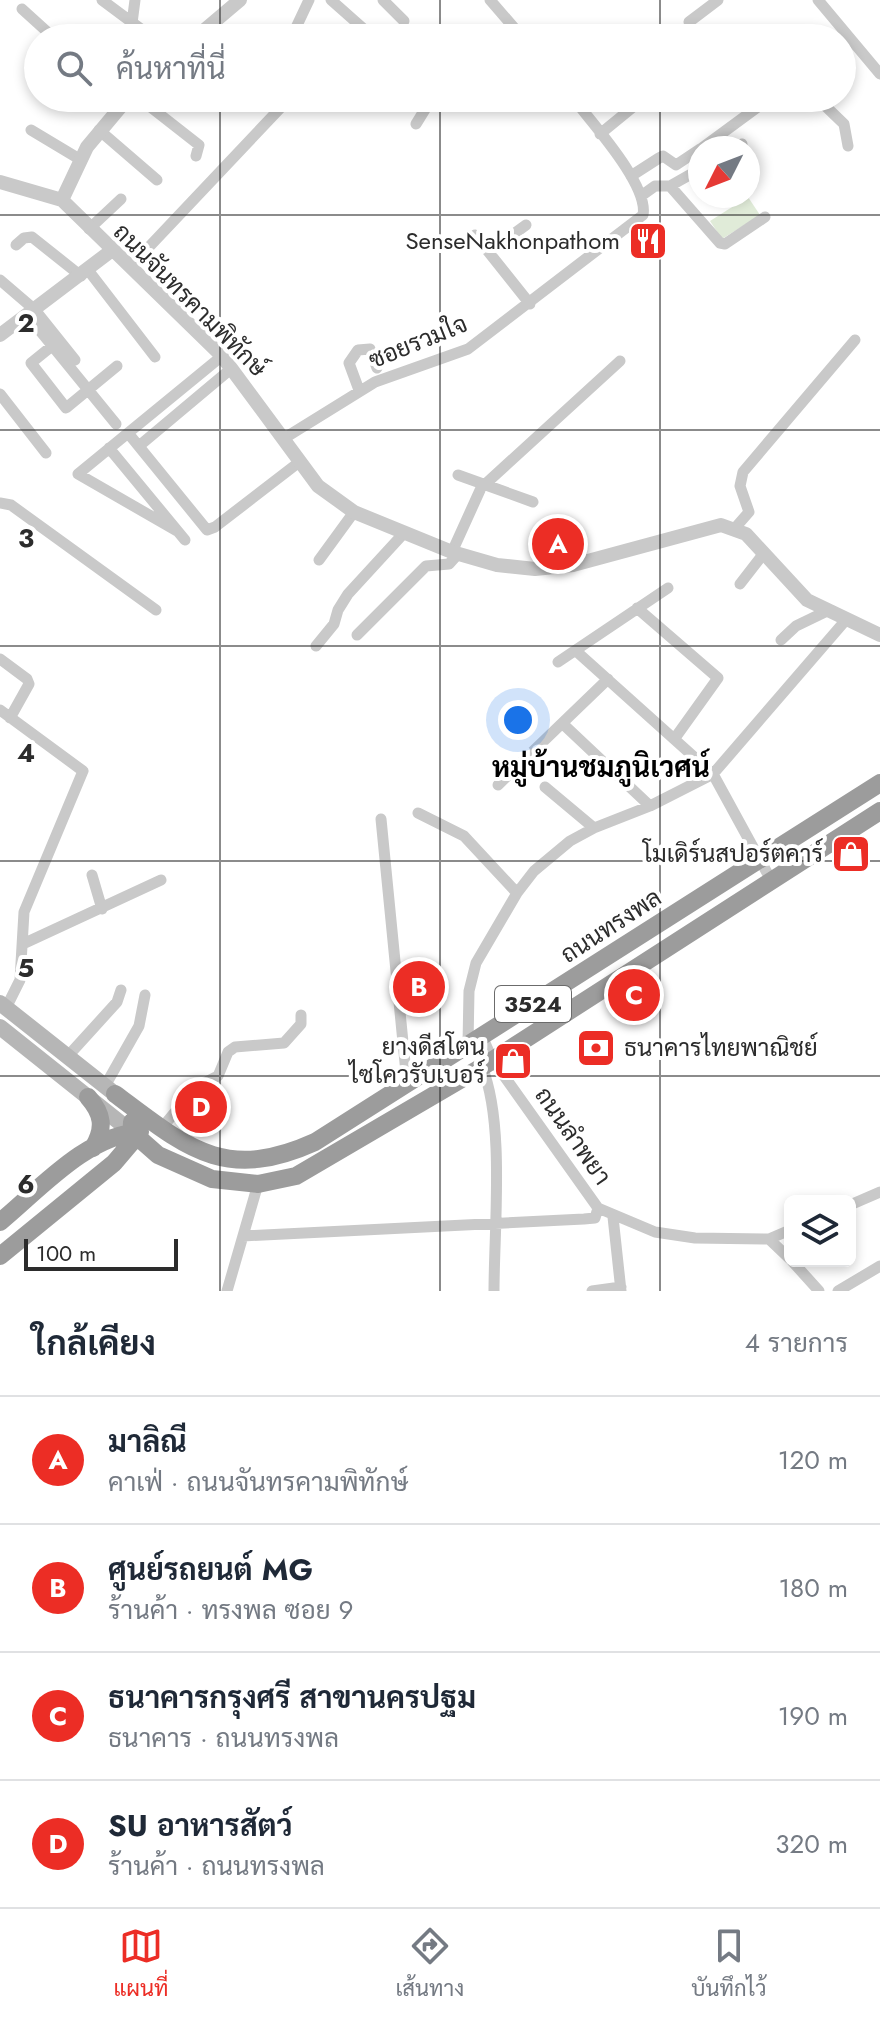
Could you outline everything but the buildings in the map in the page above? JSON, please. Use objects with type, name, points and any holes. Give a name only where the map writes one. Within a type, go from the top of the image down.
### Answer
[{"type":"highway","name":"ถนนทรงพล","points":[[110,1090],[166,1133],[227,1159],[272,1160],[315,1142],[880,783]]},
{"type":"highway","name":"ถนนทรงพล","points":[[133,1133],[158,1155],[197,1174],[226,1182],[258,1184],[296,1176],[487,1063],[880,811]]},
{"type":"highway","points":[[0,1256],[114,1163],[131,1143],[132,1118],[110,1090]]},
{"type":"highway","points":[[88,1097],[102,1118],[100,1138],[93,1148]]},
{"type":"highway","points":[[3,1214],[93,1148],[133,1133],[166,1133]]},
{"type":"highway","points":[[114,1163],[158,1155]]},
{"type":"main road","name":"ถนนทรงพล","points":[[3,1006],[110,1090]]},
{"type":"main road","name":"ถนนทรงพล","points":[[0,1027],[133,1133]]},
{"type":"street","points":[[102,0],[132,23]]},
{"type":"street","points":[[132,23],[135,0]]},
{"type":"street","points":[[212,24],[240,0]]},
{"type":"street","points":[[298,24],[309,0]]},
{"type":"street","points":[[331,0],[358,24]]},
{"type":"street","points":[[383,0],[404,21]]},
{"type":"street","points":[[490,0],[511,24]]},
{"type":"street","points":[[689,22],[718,0]]},
{"type":"street","points":[[818,0],[834,24]]},
{"type":"street","points":[[22,9],[39,24]]},
{"type":"street","points":[[856,51],[880,74]]},
{"type":"street","points":[[2,187],[62,200],[99,130],[116,112]]},
{"type":"street","points":[[149,112],[199,145],[196,156]]},
{"type":"street","points":[[130,267],[277,112]]},
{"type":"street","points":[[416,124],[423,112]]},
{"type":"street","points":[[584,112],[631,176],[641,196],[655,186],[670,186],[688,176]]},
{"type":"street","points":[[600,134],[627,112]]},
{"type":"street","points":[[719,136],[751,112]]},
{"type":"street","points":[[832,112],[844,124],[848,146]]},
{"type":"street","points":[[31,130],[81,160]]},
{"type":"street","points":[[99,130],[157,180]]},
{"type":"street","points":[[631,176],[663,156],[676,165],[688,157]]},
{"type":"street","points":[[670,186],[720,243],[725,244],[765,217]]},
{"type":"street","name":"ซอยรวมใจ","points":[[283,439],[359,390],[468,349],[639,220],[645,207],[641,196]]},
{"type":"street","points":[[89,229],[121,199]]},
{"type":"street","name":"ถนนจันทรคามพิทักษ์","points":[[62,200],[227,362],[298,463],[318,486],[354,512],[455,553],[497,565],[547,568],[585,562],[721,525],[735,528]]},
{"type":"street","points":[[489,252],[526,225]]},
{"type":"street","points":[[475,235],[530,304]]},
{"type":"street","points":[[16,245],[24,238],[32,237],[84,273],[155,357]]},
{"type":"street","points":[[0,335],[111,251]]},
{"type":"street","points":[[0,280],[75,360]]},
{"type":"street","points":[[32,313],[52,346],[116,424]]},
{"type":"street","points":[[855,340],[743,472],[740,486],[749,512],[735,528],[746,534],[807,600],[845,621],[880,635]]},
{"type":"street","points":[[52,346],[31,363],[66,408],[117,366]]},
{"type":"street","points":[[359,390],[349,363],[352,356],[358,350],[370,349],[377,368]]},
{"type":"street","points":[[357,635],[426,566],[449,564],[484,484],[620,361]]},
{"type":"street","points":[[109,448],[181,536],[78,474],[109,448],[128,433],[227,362]]},
{"type":"street","points":[[139,446],[227,362]]},
{"type":"street","points":[[0,394],[46,453]]},
{"type":"street","points":[[128,433],[207,530],[298,463]]},
{"type":"street","points":[[458,475],[533,502]]},
{"type":"street","points":[[0,503],[11,505],[156,610]]},
{"type":"street","points":[[319,560],[354,512]]},
{"type":"street","points":[[316,646],[334,624],[348,594],[404,533]]},
{"type":"street","points":[[740,584],[764,553]]},
{"type":"street","points":[[558,662],[668,588]]},
{"type":"street","points":[[637,608],[718,678],[675,738]]},
{"type":"street","points":[[781,640],[808,618],[827,611]]},
{"type":"street","points":[[475,1040],[469,991],[476,963],[517,893],[548,859],[594,828],[650,806],[713,774],[845,621]]},
{"type":"street","points":[[576,651],[713,774],[771,880]]},
{"type":"street","points":[[0,659],[27,679],[29,684],[5,714],[83,771],[24,912],[25,943],[20,980],[3,1006]]},
{"type":"street","points":[[498,785],[608,679]]},
{"type":"street","points":[[563,724],[650,806]]},
{"type":"street","points":[[545,787],[594,828]]},
{"type":"street","points":[[418,813],[464,836],[517,893]]},
{"type":"street","points":[[381,819],[407,1083]]},
{"type":"street","points":[[92,875],[102,909]]},
{"type":"street","points":[[25,943],[161,880]]},
{"type":"street","points":[[68,1056],[117,1002],[121,990]]},
{"type":"street","points":[[110,1090],[139,1026],[145,995]]},
{"type":"street","points":[[166,1133],[195,1088],[218,1076],[228,1052],[235,1047],[284,1043],[301,1024],[301,1015]]},
{"type":"street","name":"ถนนลำพยา","points":[[475,1040],[487,1063],[598,1208],[613,1217],[655,1232],[695,1238],[769,1239]]},
{"type":"street","points":[[487,1063],[495,1155],[494,1291]]},
{"type":"street","points":[[227,1291],[258,1184]]},
{"type":"street","points":[[856,1202],[880,1192]]},
{"type":"street","points":[[243,1236],[595,1218],[598,1208]]},
{"type":"street","points":[[592,1291],[621,1289],[613,1217]]},
{"type":"street","points":[[784,1233],[769,1239],[784,1253]]},
{"type":"street","points":[[838,1291],[880,1266]]},
{"type":"street","points":[[797,1267],[819,1291]]},
{"type":"green space","points":[[731,208],[755,208],[760,215],[722,239],[710,221]]},
{"type":"place","name":"SenseNakhonpathom","points":[[648,241]]},
{"type":"place","name":"มาลิณี","points":[[558,544]]},
{"type":"place","name":"โมเดิร์นสปอร์ตคาร์","points":[[851,854]]},
{"type":"place","name":"ศูนย์รถยนต์ MG","points":[[419,987]]},
{"type":"place","name":"ธนาคารกรุงศรี สาขานครปฐม","points":[[634,995]]},
{"type":"place","name":"ธนาคารไทยพาณิชย์","points":[[596,1048]]},
{"type":"place","name":"ยางดีสโตน ไซโควรับเบอร์","points":[[513,1061]]},
{"type":"place","name":"SU อาหารสัตว์","points":[[201,1107]]},
{"type":"district","name":"หมู่บ้านชมภูนิเวศน์","points":[[601,767]]}]
